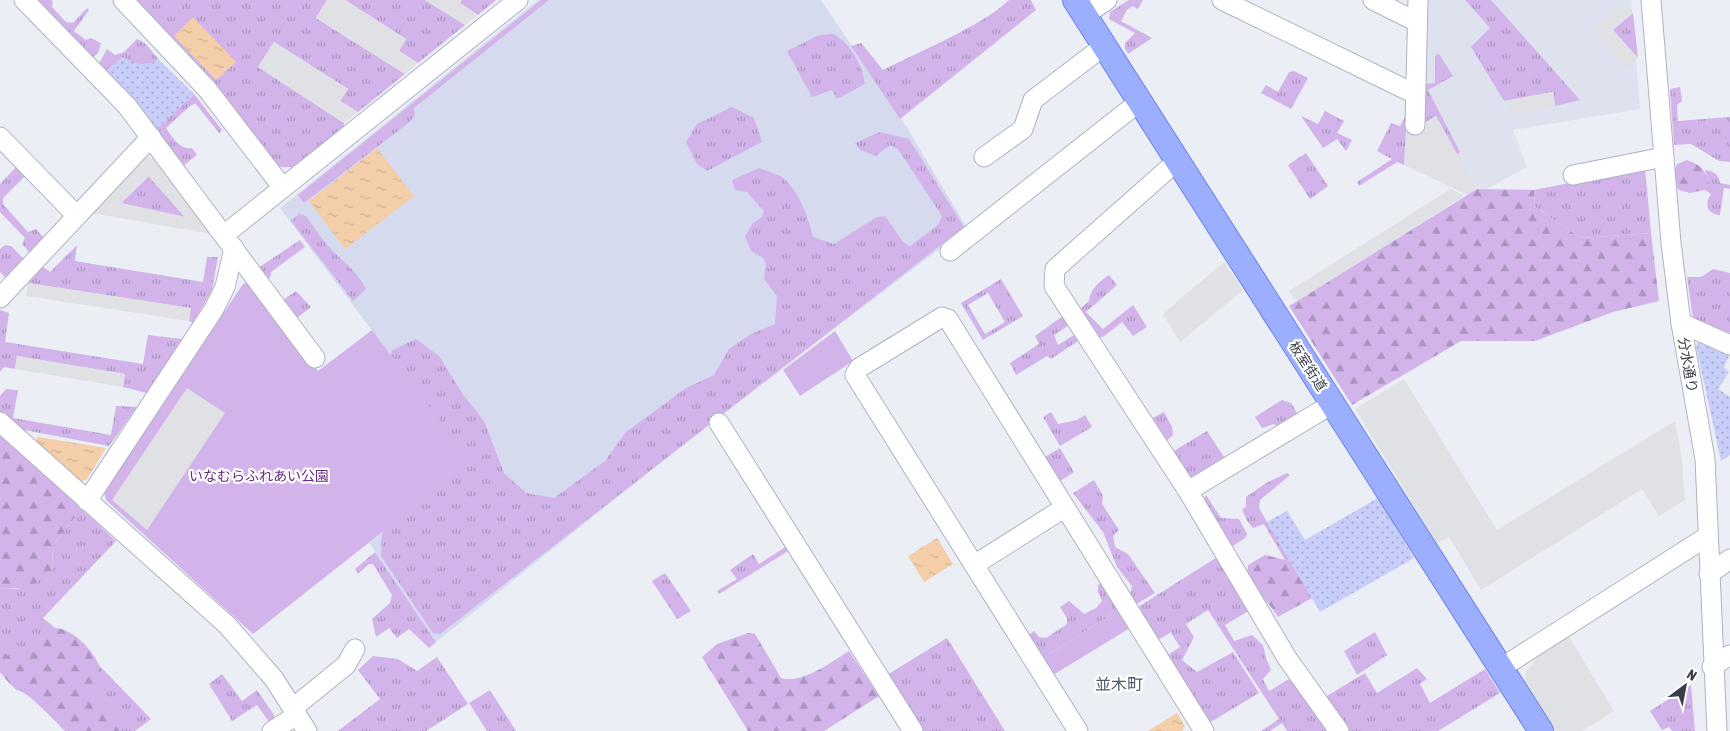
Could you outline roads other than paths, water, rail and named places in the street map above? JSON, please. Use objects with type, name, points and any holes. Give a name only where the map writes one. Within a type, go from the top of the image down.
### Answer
[{"type":"main road","name":"板室街道","points":[[1080,8],[1542,731]]},
{"type":"street","points":[[24,0],[127,106],[315,358]]},
{"type":"street","points":[[123,0],[207,89],[283,188]]},
{"type":"street","points":[[87,501],[214,309],[225,287],[229,241],[283,188],[518,0]]},
{"type":"street","points":[[1080,8],[1107,0]]},
{"type":"street","points":[[1222,0],[1415,94]]},
{"type":"street","points":[[1373,0],[1417,22]]},
{"type":"street","points":[[1415,125],[1418,0]]},
{"type":"street","name":"分水通り","points":[[1651,0],[1671,243],[1681,322],[1704,459],[1712,667],[1717,731]]},
{"type":"street","points":[[984,157],[1023,129],[1033,100],[1104,46]]},
{"type":"street","points":[[950,251],[1139,102]]},
{"type":"street","points":[[0,137],[77,216]]},
{"type":"street","points":[[3,288],[77,216],[151,138]]},
{"type":"street","points":[[1573,175],[1664,157]]},
{"type":"street","points":[[1177,162],[1055,269],[1053,277],[1054,286],[1188,491],[1287,658],[1339,731]]},
{"type":"street","points":[[1078,731],[855,375],[859,368],[942,317],[948,319],[1204,731]]},
{"type":"street","points":[[1681,322],[1730,345]]},
{"type":"street","points":[[1188,491],[1332,404]]},
{"type":"street","points":[[0,422],[227,625],[256,656],[299,718]]},
{"type":"street","points":[[719,423],[913,731]]},
{"type":"street","points":[[974,564],[1064,508]]},
{"type":"street","points":[[1501,668],[1708,536]]},
{"type":"street","points":[[1709,574],[1730,559]]},
{"type":"street","points":[[272,731],[299,718],[346,665],[355,649]]},
{"type":"street","points":[[1712,667],[1730,655]]},
{"type":"water","points":[[193,17],[236,62],[216,80],[174,36]]},
{"type":"water","points":[[377,148],[414,196],[345,249],[309,201]]},
{"type":"water","points":[[38,437],[106,448],[87,479],[81,482],[35,442]]},
{"type":"water","points":[[937,538],[953,564],[924,582],[908,556]]},
{"type":"water","points":[[1177,713],[1185,726],[1182,731],[1148,731]]},
{"type":"district","name":"並木町","points":[[1119,684]]},
{"type":"park label","name":"いなむらふれあい公園","points":[[259,476]]}]
